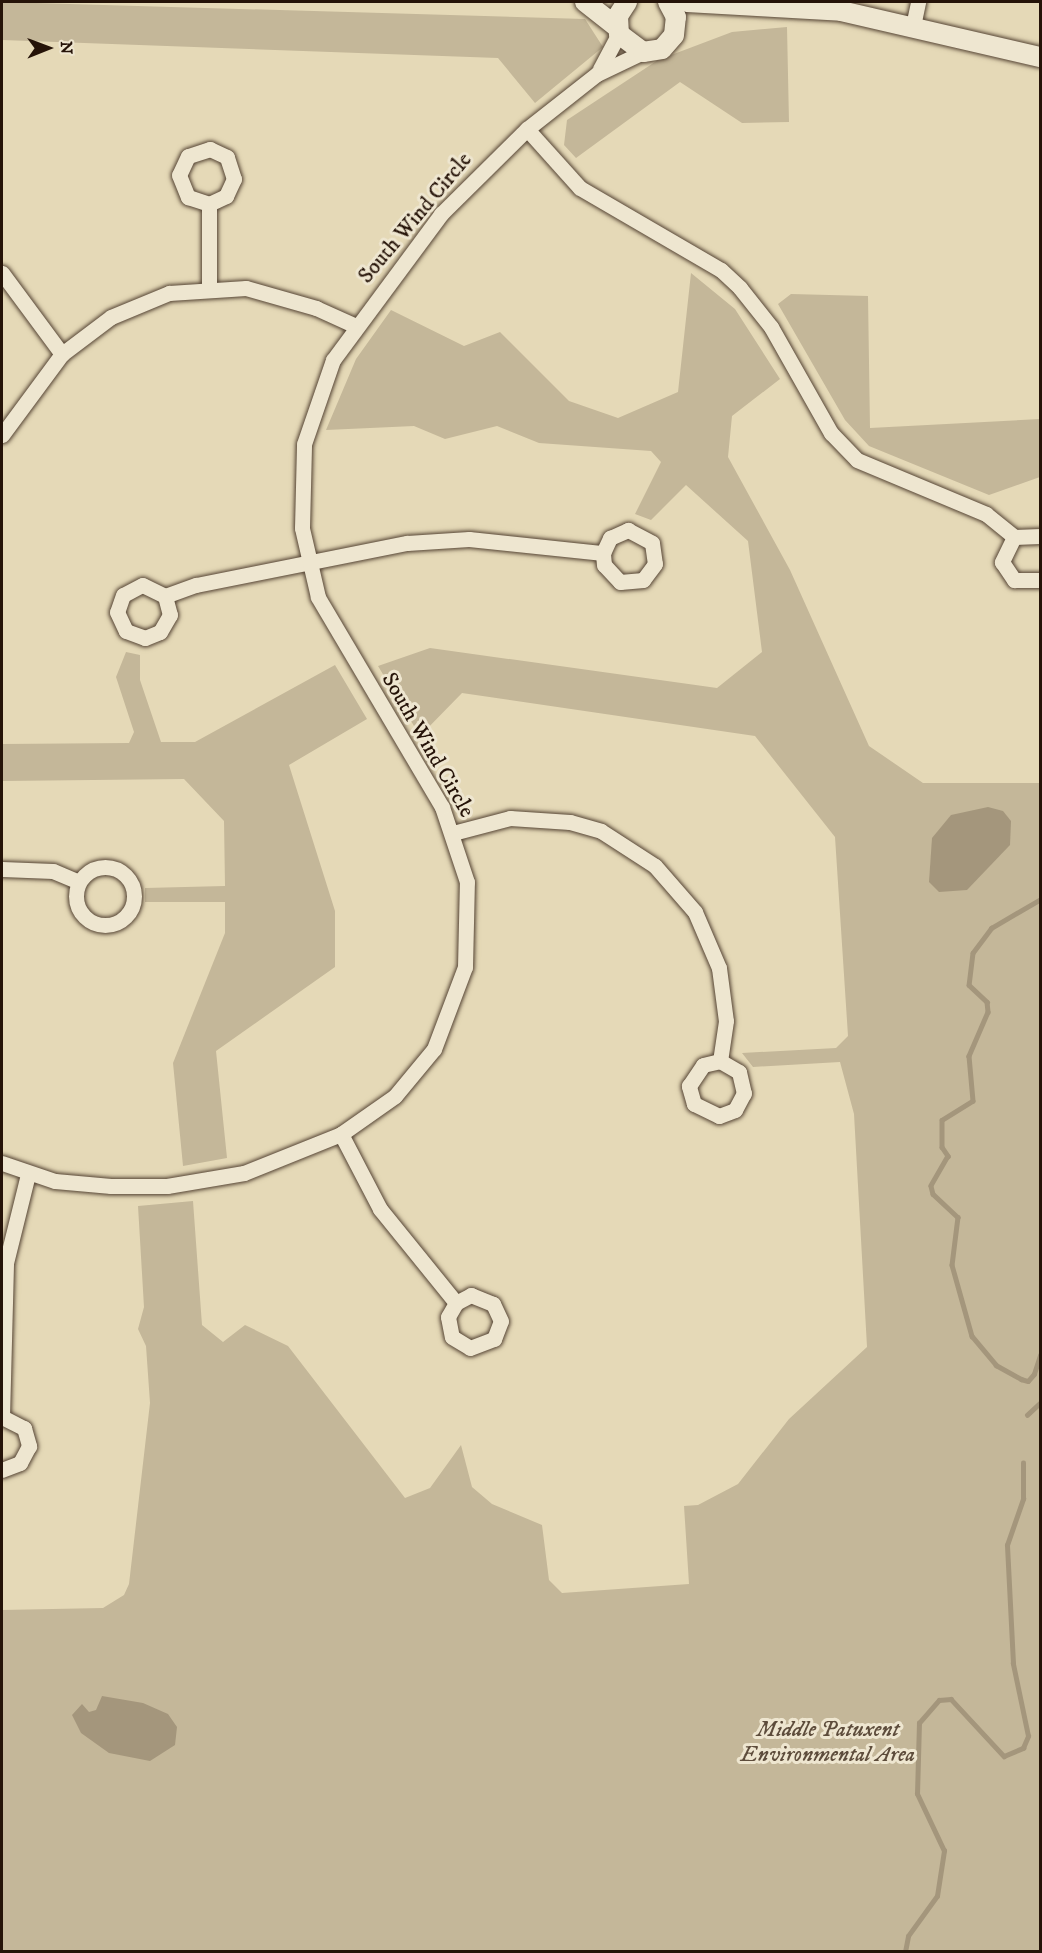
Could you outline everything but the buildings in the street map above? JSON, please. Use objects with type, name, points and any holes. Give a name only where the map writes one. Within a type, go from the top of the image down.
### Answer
[{"type":"street","points":[[585,2],[643,52],[662,49],[674,35],[720,4]]},
{"type":"street","points":[[618,31],[627,2]]},
{"type":"street","points":[[668,2],[676,17],[674,35]]},
{"type":"street","points":[[687,2],[842,11],[1041,57]]},
{"type":"street","points":[[914,26],[918,2]]},
{"type":"street","name":"South Wind Circle","points":[[597,74],[618,31]]},
{"type":"street","name":"South Wind Circle","points":[[2,1163],[28,1174],[111,1186],[193,1183],[244,1173],[341,1134],[417,1074],[458,997],[469,909],[453,833],[331,623],[308,564],[300,505],[304,444],[322,384],[356,327],[441,214],[526,129],[597,74],[643,52]]},
{"type":"street","points":[[526,129],[580,188],[721,270],[740,288],[771,327],[831,433],[857,460],[986,514],[1014,537],[1041,536]]},
{"type":"street","points":[[208,204],[209,287]]},
{"type":"street","points":[[2,273],[62,354]]},
{"type":"street","points":[[2,435],[62,354],[139,303],[209,287],[277,294],[356,327]]},
{"type":"street","points":[[1014,537],[1003,551],[1006,572],[1023,584],[1041,580]]},
{"type":"street","points":[[165,596],[407,543],[469,539],[603,553]]},
{"type":"street","points":[[453,833],[510,818],[570,822],[601,831],[655,866],[678,889],[710,938],[724,994],[720,1061]]},
{"type":"street","points":[[2,869],[53,871],[79,882]]},
{"type":"street","points":[[341,1134],[380,1209],[456,1303]]},
{"type":"street","points":[[2,1470],[20,1463],[29,1446],[24,1428],[2,1417],[6,1263],[28,1174]]},
{"type":"green space","points":[[2,2],[585,19],[603,47],[535,103],[498,58],[2,40]]},
{"type":"green space","points":[[787,27],[789,122],[742,123],[680,82],[576,158],[564,145],[567,120],[658,60],[732,32]]},
{"type":"green space","name":"Middle Patuxent Environmental Area","points":[[691,273],[735,309],[780,379],[732,416],[728,457],[790,570],[869,746],[923,783],[1040,783],[1040,1951],[2,1951],[2,1610],[103,1608],[124,1595],[129,1584],[150,1403],[146,1346],[138,1329],[144,1307],[138,1206],[193,1201],[202,1325],[223,1342],[245,1325],[288,1346],[405,1498],[430,1488],[461,1445],[472,1487],[492,1504],[542,1525],[549,1580],[562,1593],[689,1584],[684,1506],[698,1505],[738,1484],[789,1419],[867,1347],[854,1114],[840,1062],[753,1067],[742,1053],[836,1048],[848,1036],[835,837],[755,736],[462,693],[420,736],[378,666],[430,648],[717,688],[762,652],[748,541],[686,485],[651,520],[635,514],[661,462],[651,451],[539,443],[497,426],[445,439],[414,426],[326,430],[356,359],[391,310],[464,346],[500,332],[569,401],[618,418],[678,392]]},
{"type":"green space","points":[[791,294],[868,296],[870,428],[1040,419],[1040,477],[989,495],[869,446],[845,420],[778,304]]},
{"type":"green space","points":[[126,652],[140,655],[140,680],[161,742],[195,742],[335,665],[367,719],[289,765],[335,911],[335,967],[216,1051],[227,1158],[183,1166],[173,1063],[225,933],[225,902],[145,902],[145,888],[225,886],[224,821],[184,779],[2,781],[2,744],[129,743],[134,732],[116,677]]},
{"type":"shaded area","points":[[988,807],[1003,811],[1011,821],[1010,845],[967,890],[939,892],[929,882],[932,838],[951,815]]},
{"type":"shaded area","points":[[102,1696],[143,1703],[168,1714],[177,1727],[175,1745],[150,1761],[109,1753],[81,1733],[72,1715],[82,1704],[89,1712],[96,1710]]},
{"type":"waterway","points":[[1040,900],[992,928],[973,953],[969,985],[987,1002],[988,1012],[969,1056],[973,1101],[942,1120],[942,1147],[948,1156],[931,1186],[933,1194],[958,1217],[952,1265],[972,1336],[996,1365],[1028,1381],[1034,1374],[1040,1355]]},
{"type":"waterway","points":[[1027,1415],[1040,1403]]},
{"type":"waterway","points":[[905,1952],[908,1936],[937,1896],[944,1851],[917,1794],[919,1723],[939,1700],[951,1699],[1004,1756],[1023,1748],[1028,1736],[1013,1664],[1007,1545],[1023,1499],[1023,1463]]}]
